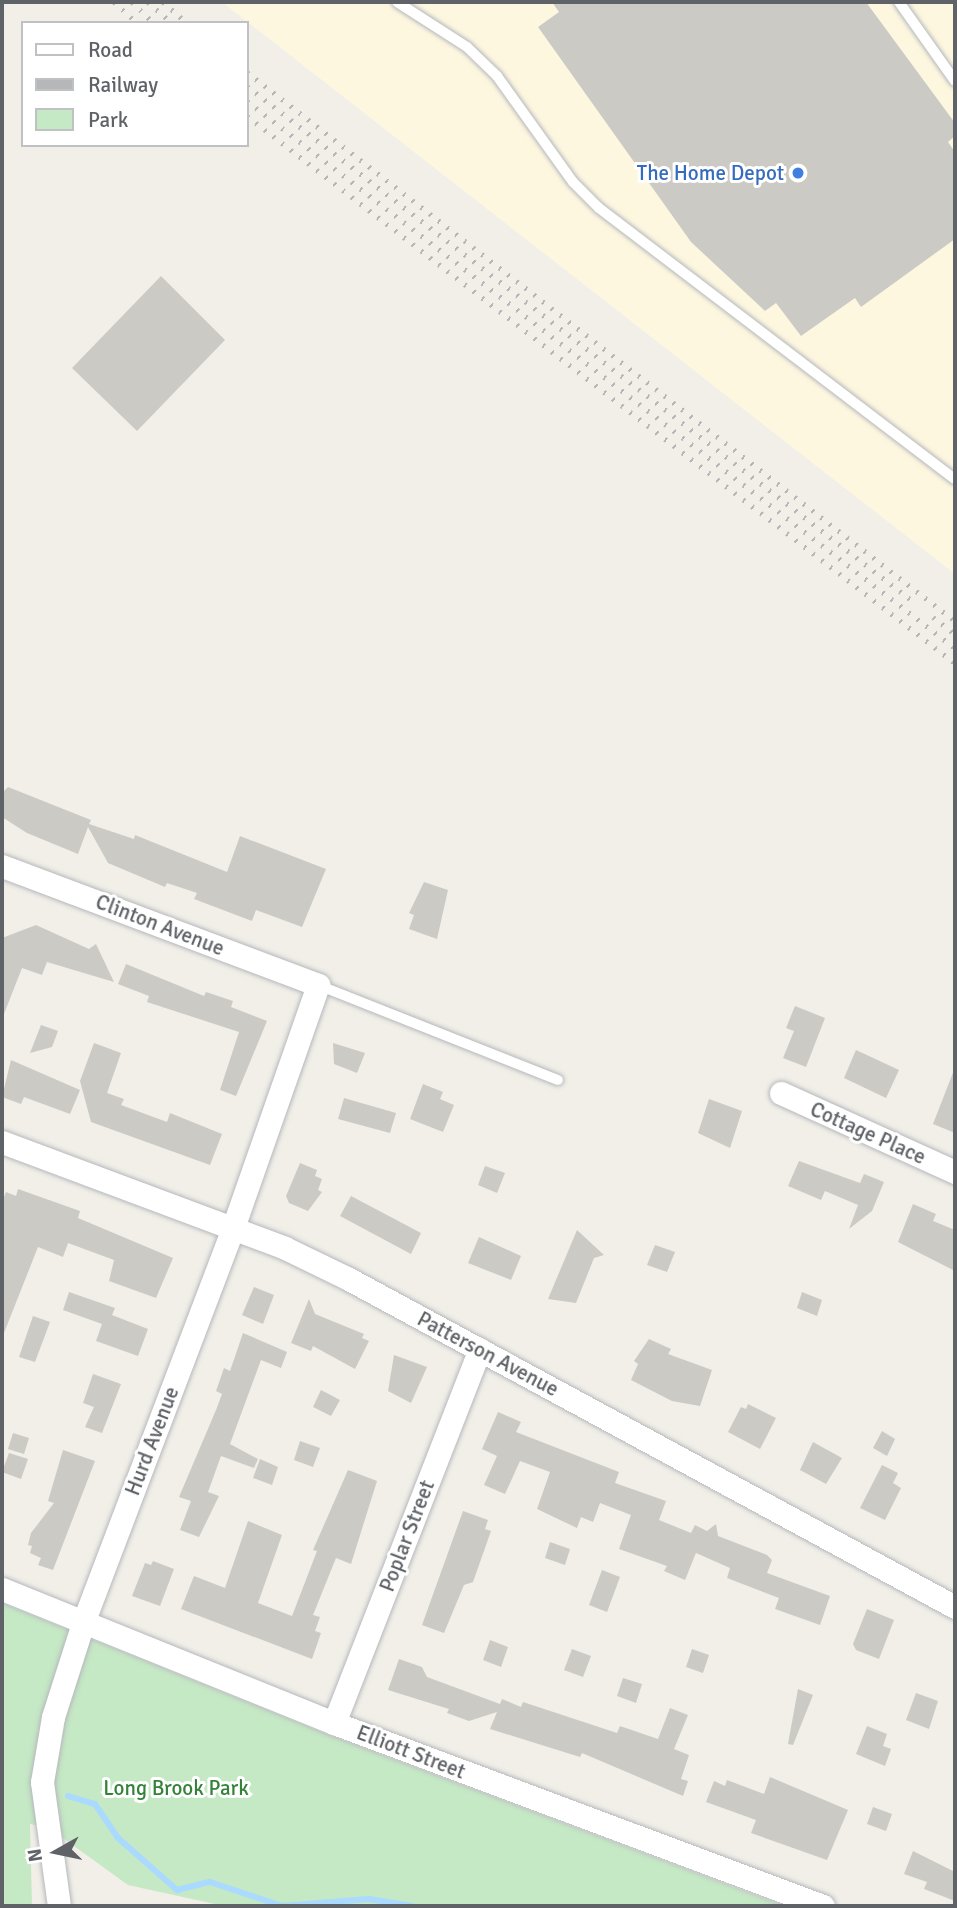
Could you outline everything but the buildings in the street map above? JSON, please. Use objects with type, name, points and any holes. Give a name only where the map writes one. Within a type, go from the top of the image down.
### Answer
[{"type":"street","name":"Clinton Avenue","points":[[2,866],[318,985]]},
{"type":"street","name":"Hurd Avenue","points":[[59,1906],[43,1799],[44,1766],[53,1717],[83,1623],[233,1228],[318,985]]},
{"type":"street","name":"Cottage Place","points":[[781,1093],[955,1172]]},
{"type":"street","name":"Patterson Avenue","points":[[2,1142],[233,1228],[347,1278],[955,1607]]},
{"type":"street","name":"Poplar Street","points":[[334,1723],[480,1349]]},
{"type":"street","name":"Elliott Street","points":[[2,1589],[334,1723],[823,1906]]},
{"type":"lane","points":[[397,2],[467,47],[497,76],[573,182],[600,208],[955,479]]},
{"type":"lane","points":[[899,2],[955,80]]},
{"type":"lane","points":[[318,985],[558,1080]]},
{"type":"shaded area","points":[[222,2],[955,2],[955,574],[248,21]]},
{"type":"green space","name":"Long Brook Park","points":[[2,1603],[334,1737],[784,1906],[224,1906],[128,1885],[49,1828],[30,1824],[32,1906],[2,1906]]},
{"type":"waterway","points":[[68,1796],[95,1804],[118,1838],[177,1890],[210,1882],[282,1906],[369,1899],[412,1906]]},
{"type":"railway","points":[[114,2],[135,21]]},
{"type":"railway","points":[[132,2],[152,21]]},
{"type":"railway","points":[[148,2],[169,20]]},
{"type":"railway","points":[[163,2],[185,21]]},
{"type":"railway","points":[[248,73],[955,621]]},
{"type":"railway","points":[[248,87],[914,602]]},
{"type":"railway","points":[[248,102],[955,648]]},
{"type":"railway","points":[[248,117],[955,663]]},
{"type":"railway","points":[[933,617],[955,634]]},
{"type":"place","name":"The Home Depot","points":[[798,173]]}]
